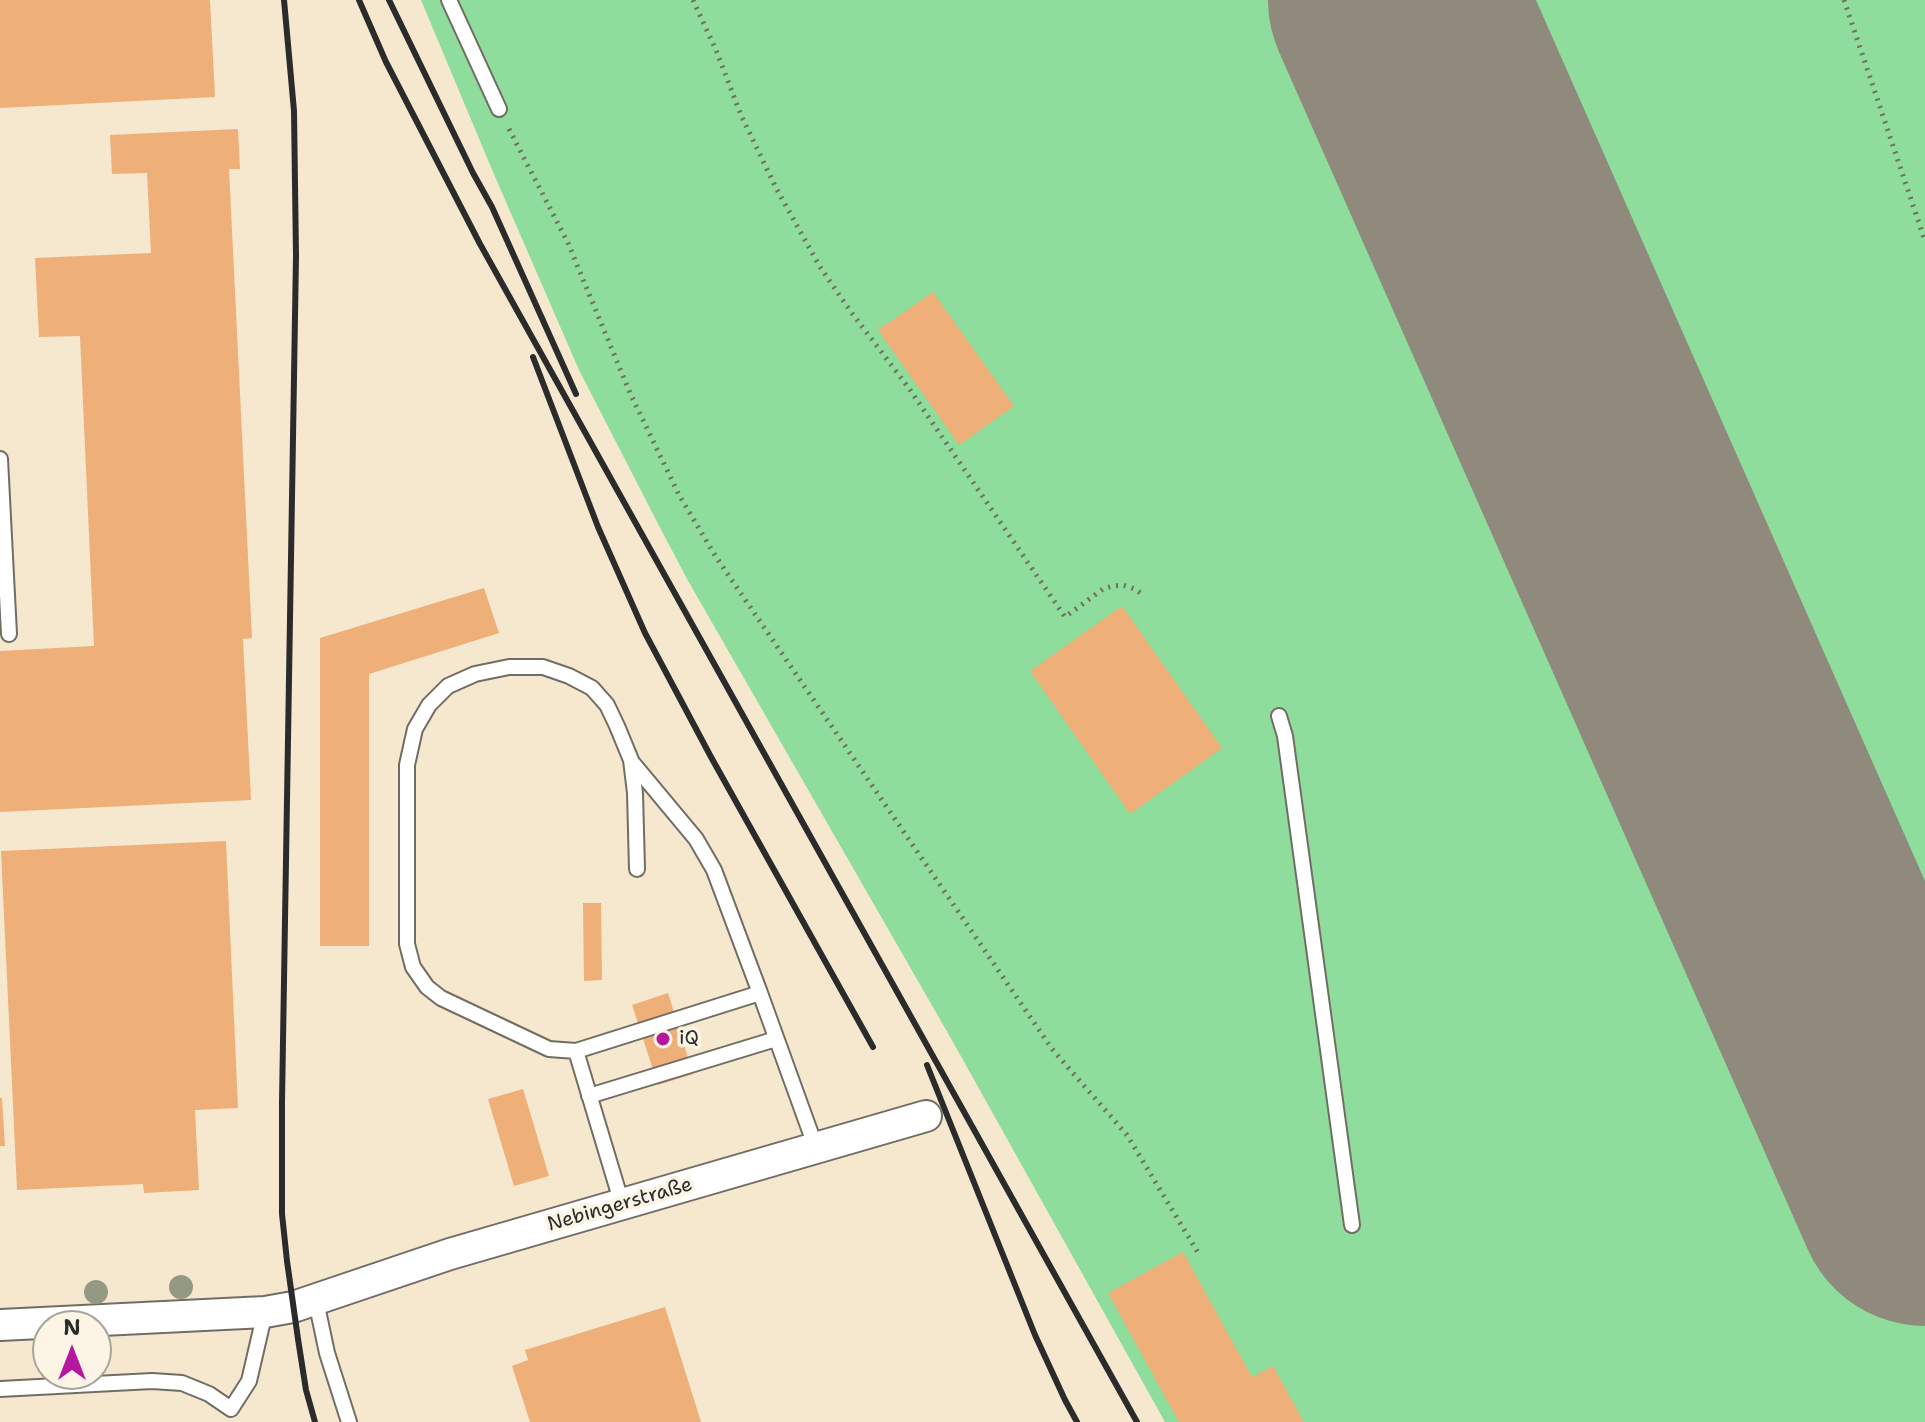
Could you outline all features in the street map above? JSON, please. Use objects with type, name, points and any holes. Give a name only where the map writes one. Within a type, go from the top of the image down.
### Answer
[{"type":"street","name":"Nebingerstraße","points":[[0,1325],[265,1312],[293,1307],[450,1254],[926,1116]]},
{"type":"lane","points":[[449,0],[499,109]]},
{"type":"lane","points":[[0,459],[9,634]]},
{"type":"lane","points":[[637,869],[631,760],[607,705],[592,688],[543,667],[509,667],[475,674],[448,686],[429,705],[415,729],[407,765],[407,944],[419,977],[441,998],[549,1049],[576,1051],[760,993]]},
{"type":"lane","points":[[1279,716],[1285,736],[1352,1225]]},
{"type":"lane","points":[[631,760],[696,839],[714,870],[816,1148]]},
{"type":"lane","points":[[589,1096],[776,1039]]},
{"type":"lane","points":[[576,1051],[622,1204]]},
{"type":"lane","points":[[316,1301],[327,1353],[349,1422]]},
{"type":"lane","points":[[0,1389],[152,1381],[182,1383],[209,1394],[231,1409],[249,1381],[265,1312]]},
{"type":"path","points":[[693,0],[741,115],[776,188],[820,267],[908,387],[1065,617],[1103,589],[1113,586],[1123,585],[1143,595]]},
{"type":"path","points":[[1844,0],[1925,241]]},
{"type":"path","points":[[499,109],[568,243],[630,393],[673,482],[716,557],[1052,1049],[1127,1135],[1200,1256]]},
{"type":"green space","points":[[421,0],[1925,0],[1925,1422],[1165,1422],[655,518],[579,370]]},
{"type":"building","points":[[0,0],[210,0],[215,97],[0,108]]},
{"type":"building","points":[[238,129],[240,169],[229,169],[252,638],[243,639],[251,800],[0,812],[0,651],[94,646],[80,336],[39,337],[35,258],[151,253],[147,173],[112,174],[110,135]]},
{"type":"building","points":[[933,292],[1014,406],[959,445],[878,330]]},
{"type":"building","points":[[484,588],[499,633],[369,674],[369,946],[320,946],[320,638]]},
{"type":"building","points":[[1122,606],[1222,748],[1130,814],[1030,671]]},
{"type":"building","points":[[226,841],[238,1108],[195,1110],[199,1190],[144,1193],[143,1184],[17,1190],[1,851]]},
{"type":"building","points":[[583,903],[601,903],[602,980],[584,981]]},
{"type":"building","name":"iQ","points":[[668,993],[693,1074],[658,1085],[632,1005]]},
{"type":"building","points":[[523,1089],[549,1176],[514,1186],[488,1099]]},
{"type":"building","points":[[2,1098],[5,1146],[0,1146]]},
{"type":"building","points":[[1183,1252],[1252,1377],[1273,1366],[1304,1422],[1179,1422],[1108,1293]]},
{"type":"building","points":[[665,1307],[701,1422],[530,1422],[512,1366],[528,1360],[525,1350]]},
{"type":"runway","points":[[1396,0],[1925,1198]]},
{"type":"railway","points":[[284,0],[294,111],[296,256],[282,1214],[306,1390],[315,1422]]},
{"type":"railway","points":[[359,0],[386,62],[480,244],[1137,1422]]},
{"type":"railway","points":[[389,0],[492,207],[576,394]]},
{"type":"railway","points":[[533,357],[598,527],[645,633],[873,1047]]},
{"type":"railway","points":[[927,1065],[1035,1335],[1077,1422]]},
{"type":"place","name":"iQ","points":[[663,1039]]}]
